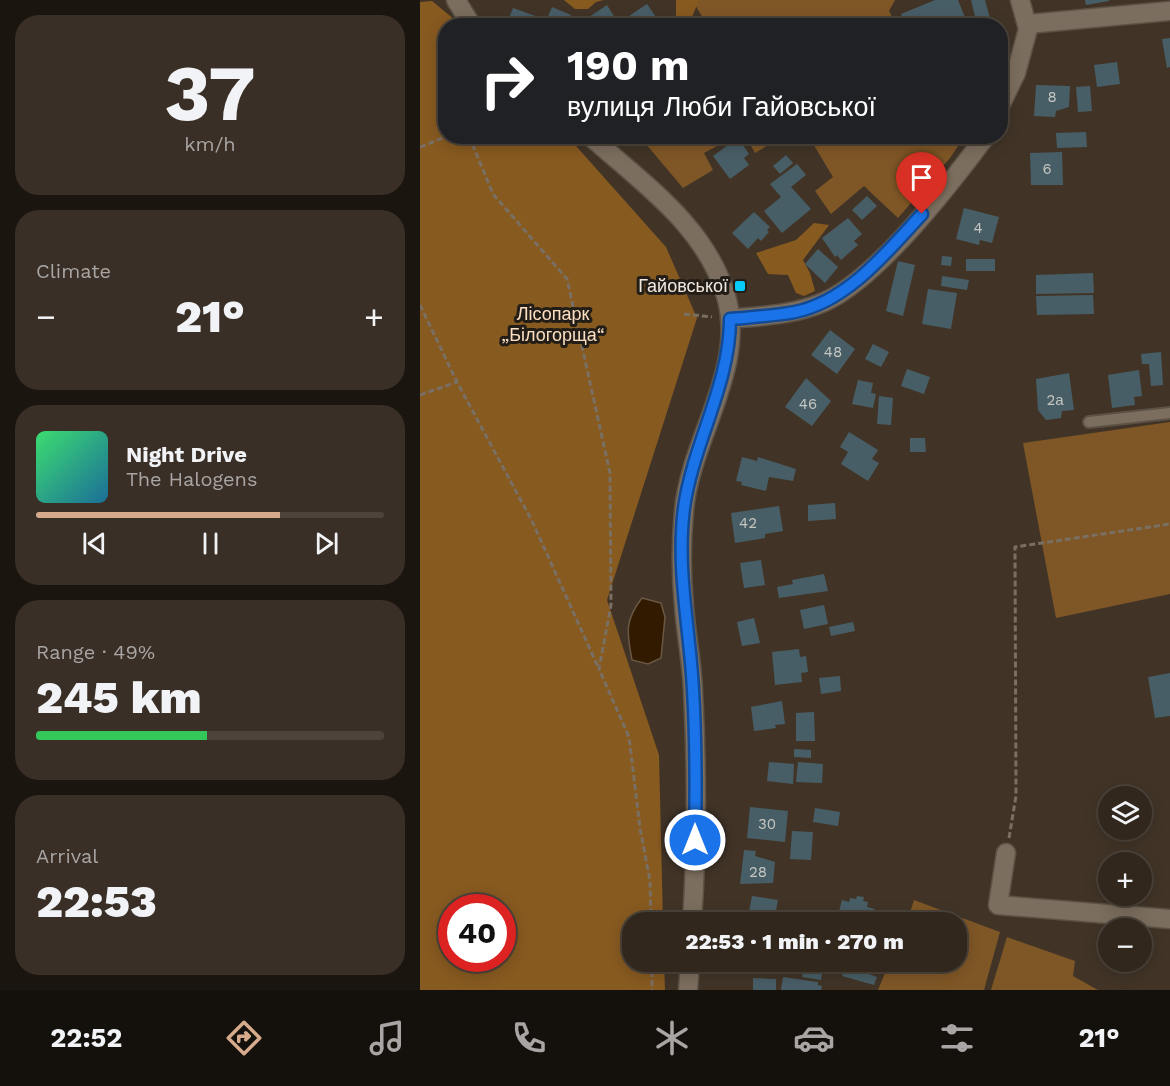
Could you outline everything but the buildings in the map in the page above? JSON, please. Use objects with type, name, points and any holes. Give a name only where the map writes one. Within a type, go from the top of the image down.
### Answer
[{"type":"street","points":[[456,0],[467,18]]},
{"type":"street","points":[[1008,90],[1016,73],[1028,24],[1020,0]]},
{"type":"street","points":[[1028,24],[1170,11]]},
{"type":"street","points":[[599,144],[675,212],[698,239],[716,266],[730,319],[727,366],[697,450],[684,508],[682,571],[693,689],[695,768],[693,912]]},
{"type":"street","points":[[730,319],[796,312],[826,301],[855,281],[874,267],[954,179],[980,144]]},
{"type":"street","points":[[1006,853],[998,905],[1170,919]]},
{"type":"street","points":[[688,990],[689,972]]},
{"type":"lane","points":[[1089,422],[1170,413]]},
{"type":"path","points":[[420,147],[438,140]]},
{"type":"path","points":[[472,144],[492,194],[567,279],[610,473],[610,605],[599,669]]},
{"type":"path","points":[[420,305],[457,382],[532,521],[629,737],[640,828],[650,881],[651,912]]},
{"type":"path","points":[[684,314],[730,319]]},
{"type":"path","points":[[420,395],[457,382]]},
{"type":"path","points":[[1006,853],[1016,796],[1015,547],[1170,524]]},
{"type":"path","points":[[652,972],[652,990]]},
{"type":"shaded area","points":[[692,0],[895,0],[889,11],[892,18],[703,18]]},
{"type":"shaded area","points":[[646,144],[721,144],[704,153],[713,170],[683,188]]},
{"type":"shaded area","points":[[750,144],[770,144],[755,153]]},
{"type":"shaded area","points":[[813,144],[959,144],[898,218],[864,186],[831,214],[815,191],[833,177]]},
{"type":"shaded area","points":[[1170,422],[1170,594],[1056,618],[1023,443]]},
{"type":"shaded area","points":[[642,598],[661,603],[665,617],[661,658],[648,664],[632,660],[628,635],[632,614]]},
{"type":"shaded area","points":[[914,900],[946,912],[910,912]]},
{"type":"shaded area","points":[[967,920],[1000,932],[984,990],[878,990],[885,973],[882,972],[967,972]]},
{"type":"shaded area","points":[[1007,937],[1075,961],[1073,976],[1098,990],[991,990]]},
{"type":"green space","points":[[564,0],[604,0],[596,2],[588,9],[575,9]]},
{"type":"green space","points":[[676,0],[699,0],[692,17],[676,18]]},
{"type":"green space","name":"Лісопарк „Білогорща“","points":[[432,1],[453,18],[438,18],[438,144],[574,144],[666,247],[697,318],[607,600],[659,755],[663,912],[622,912],[622,972],[664,972],[665,990],[420,990],[420,2]]},
{"type":"green space","points":[[814,223],[829,225],[803,260],[810,273],[815,291],[804,296],[796,293],[788,275],[768,274],[756,253],[796,240]]},
{"type":"place","name":"Гайовської","points":[[740,286]]},
{"type":"route","points":[[695,840],[693,689],[681,560],[684,508],[697,450],[727,366],[730,319],[796,312],[826,301],[874,267],[922,214]]}]
